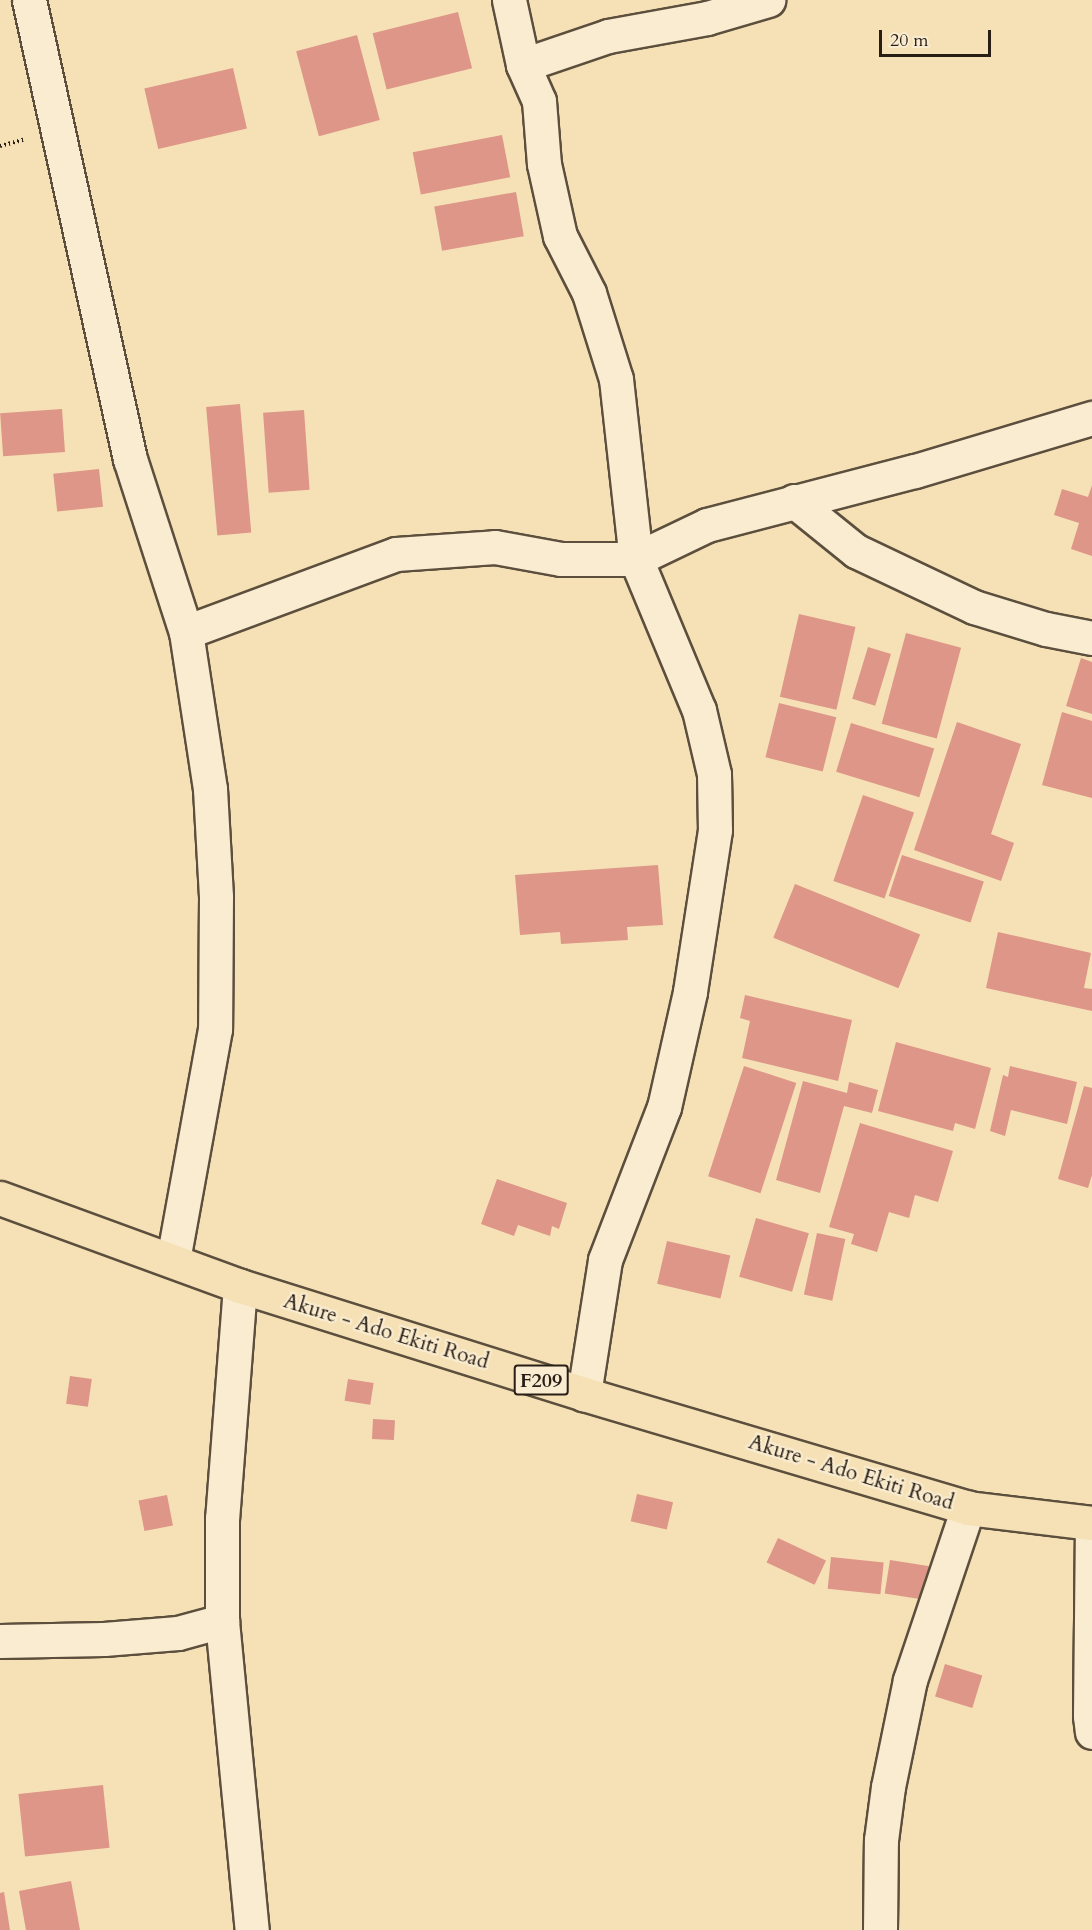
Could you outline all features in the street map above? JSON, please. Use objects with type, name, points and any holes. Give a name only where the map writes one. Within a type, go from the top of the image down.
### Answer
[{"type":"main road","name":"Akure - Ado Ekiti Road","points":[[0,1198],[240,1286],[584,1394],[968,1508],[1092,1523]]},
{"type":"street","points":[[29,0],[130,459],[186,632],[210,789],[216,897],[215,1029],[173,1260]]},
{"type":"street","points":[[508,0],[523,65],[539,101],[544,164],[560,236],[589,293],[616,379],[636,559],[699,710],[714,774],[715,830],[690,992],[664,1107],[605,1260],[584,1394]]},
{"type":"street","points":[[523,65],[608,36],[707,18],[768,0]]},
{"type":"street","points":[[186,632],[396,554],[495,547],[561,559],[636,559],[707,525],[915,471],[1092,418]]},
{"type":"street","points":[[794,501],[856,551],[974,607],[1046,630],[1092,638]]},
{"type":"street","points":[[240,1286],[222,1518],[222,1621],[252,1930]]},
{"type":"street","points":[[880,1930],[883,1829],[888,1787],[907,1691],[968,1508]]},
{"type":"street","points":[[1092,1523],[1092,1732]]},
{"type":"street","points":[[0,1641],[81,1640],[178,1633],[222,1621]]},
{"type":"building","points":[[458,12],[472,68],[387,90],[373,33]]},
{"type":"building","points":[[357,35],[380,120],[319,136],[296,51]]},
{"type":"building","points":[[233,68],[247,128],[158,149],[144,88]]},
{"type":"building","points":[[502,135],[510,177],[421,195],[413,152]]},
{"type":"building","points":[[516,192],[524,236],[442,251],[434,206]]},
{"type":"building","points":[[240,404],[251,533],[217,535],[206,407]]},
{"type":"building","points":[[62,409],[65,452],[3,456],[0,413]]},
{"type":"building","points":[[304,410],[310,490],[269,493],[263,413]]},
{"type":"building","points":[[99,469],[103,507],[57,512],[53,474]]},
{"type":"building","points":[[1092,485],[1092,556],[1071,549],[1079,523],[1054,515],[1062,489],[1088,497]]},
{"type":"building","points":[[799,614],[856,627],[836,710],[780,697]]},
{"type":"building","points":[[906,633],[961,648],[937,739],[882,724]]},
{"type":"building","points":[[868,647],[891,654],[875,706],[852,699]]},
{"type":"building","points":[[1081,658],[1092,662],[1092,714],[1066,706]]},
{"type":"building","points":[[779,703],[836,717],[823,772],[765,757]]},
{"type":"building","points":[[1062,712],[1092,721],[1092,798],[1042,785]]},
{"type":"building","points":[[957,722],[1021,744],[991,834],[1014,843],[1001,881],[914,850]]},
{"type":"building","points":[[851,723],[934,748],[919,797],[836,772]]},
{"type":"building","points":[[863,795],[914,813],[884,899],[833,881]]},
{"type":"building","points":[[902,855],[984,882],[971,922],[889,896]]},
{"type":"building","points":[[658,865],[663,925],[627,927],[628,940],[561,944],[560,932],[520,935],[515,875]]},
{"type":"building","points":[[795,884],[920,935],[898,988],[773,938]]},
{"type":"building","points":[[998,932],[1091,953],[1084,988],[1092,989],[1092,1011],[986,988]]},
{"type":"building","points":[[745,995],[852,1020],[838,1081],[742,1058],[750,1021],[740,1018]]},
{"type":"building","points":[[896,1042],[991,1068],[975,1129],[955,1123],[953,1131],[878,1111]]},
{"type":"building","points":[[744,1066],[796,1083],[760,1193],[708,1176]]},
{"type":"building","points":[[1010,1066],[1077,1082],[1067,1124],[1011,1110],[1005,1136],[990,1131],[1003,1075],[1008,1077]]},
{"type":"building","points":[[803,1081],[847,1093],[849,1082],[878,1090],[872,1113],[844,1106],[820,1193],[776,1180]]},
{"type":"building","points":[[1084,1086],[1092,1088],[1092,1175],[1088,1188],[1058,1179]]},
{"type":"building","points":[[860,1123],[953,1151],[938,1202],[915,1195],[909,1218],[889,1212],[877,1252],[851,1244],[854,1234],[829,1227]]},
{"type":"building","points":[[497,1179],[567,1203],[559,1229],[552,1226],[550,1236],[518,1225],[514,1236],[481,1224]]},
{"type":"building","points":[[756,1218],[809,1233],[792,1292],[739,1277]]},
{"type":"building","points":[[817,1233],[845,1239],[832,1301],[804,1295]]},
{"type":"building","points":[[667,1241],[730,1256],[720,1298],[657,1284]]},
{"type":"building","points":[[70,1376],[92,1379],[88,1407],[66,1404]]},
{"type":"building","points":[[348,1379],[374,1383],[370,1405],[345,1401]]},
{"type":"building","points":[[373,1419],[395,1420],[394,1440],[372,1439]]},
{"type":"building","points":[[637,1494],[673,1502],[667,1530],[631,1521]]},
{"type":"building","points":[[167,1495],[173,1525],[144,1531],[139,1501]]},
{"type":"building","points":[[778,1538],[826,1560],[815,1585],[767,1562]]},
{"type":"building","points":[[831,1557],[884,1563],[880,1594],[828,1589]]},
{"type":"building","points":[[890,1560],[934,1567],[929,1601],[885,1594]]},
{"type":"building","points":[[945,1664],[982,1675],[972,1708],[935,1697]]},
{"type":"building","points":[[103,1785],[110,1848],[25,1857],[18,1794]]},
{"type":"building","points":[[71,1881],[80,1930],[26,1930],[19,1891]]},
{"type":"building","points":[[4,1892],[10,1930],[0,1930],[0,1893]]}]
